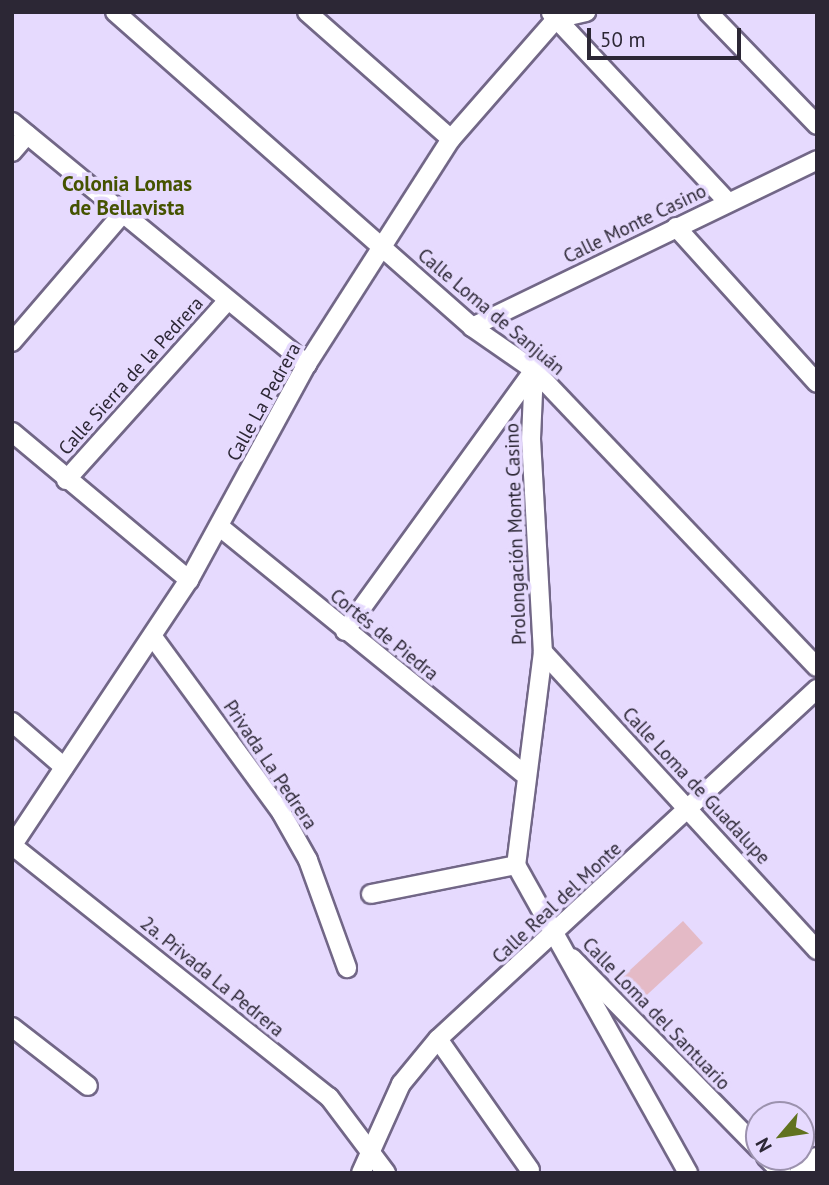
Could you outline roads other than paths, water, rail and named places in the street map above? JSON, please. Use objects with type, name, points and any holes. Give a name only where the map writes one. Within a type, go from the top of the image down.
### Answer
[{"type":"street","name":"Calle Loma de Sanjuán","points":[[116,12],[472,327],[534,370],[817,667]]},
{"type":"street","points":[[307,12],[451,139]]},
{"type":"street","points":[[553,16],[586,12]]},
{"type":"street","points":[[708,12],[817,125]]},
{"type":"street","name":"Calle La Pedrera","points":[[12,846],[189,580],[307,364],[451,139],[553,16]]},
{"type":"street","points":[[553,16],[729,202]]},
{"type":"street","points":[[12,122],[307,364]]},
{"type":"street","points":[[12,152],[27,135]]},
{"type":"street","name":"Calle Monte Casino","points":[[472,327],[817,160]]},
{"type":"street","points":[[12,342],[122,214]]},
{"type":"street","points":[[676,227],[817,383]]},
{"type":"street","name":"Calle Sierra de la Pedrera","points":[[66,480],[227,301]]},
{"type":"street","points":[[345,631],[534,370]]},
{"type":"street","name":"Prolongación Monte Casino","points":[[516,865],[523,774],[543,652],[531,439],[534,370]]},
{"type":"street","points":[[12,432],[66,480],[189,580]]},
{"type":"street","name":"Cortés de Piedra","points":[[220,527],[523,774]]},
{"type":"street","name":"Privada La Pedrera","points":[[153,636],[281,812],[308,860],[347,968]]},
{"type":"street","name":"Calle Loma de Guadalupe","points":[[543,652],[817,950]]},
{"type":"street","name":"Calle Real del Monte","points":[[361,1173],[401,1084],[438,1039],[553,938],[687,807],[817,689]]},
{"type":"street","points":[[12,722],[64,767]]},
{"type":"street","name":"2a. Privada La Pedrera","points":[[12,846],[328,1097],[386,1173]]},
{"type":"street","points":[[371,894],[516,865],[553,938],[688,1173]]},
{"type":"street","name":"Calle Loma del Santuario","points":[[553,938],[745,1135]]},
{"type":"street","points":[[12,1027],[88,1086]]},
{"type":"street","points":[[438,1039],[530,1170]]},
{"type":"street","points":[[799,1173],[817,1157]]},
{"type":"district","name":"Colonia Lomas de Bellavista","points":[[127,196]]}]
